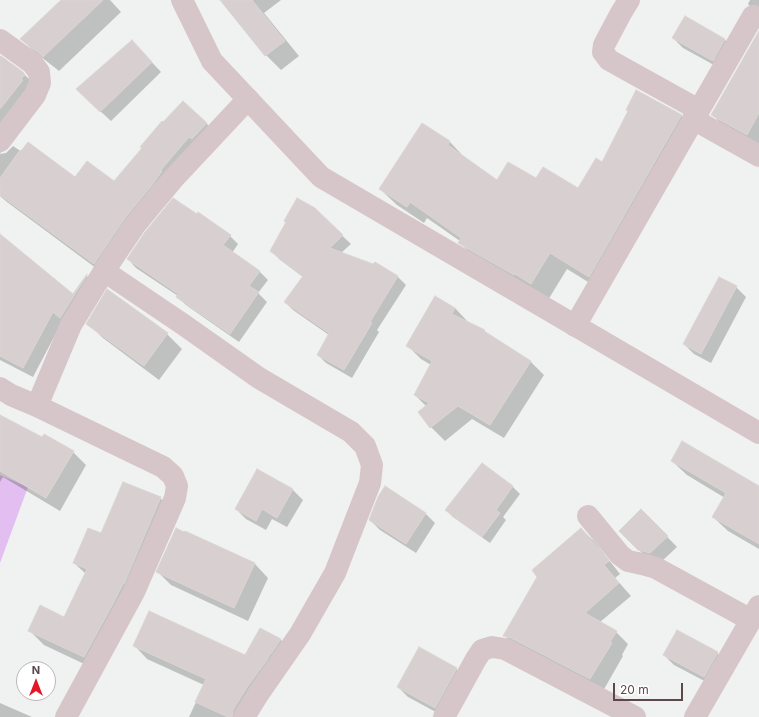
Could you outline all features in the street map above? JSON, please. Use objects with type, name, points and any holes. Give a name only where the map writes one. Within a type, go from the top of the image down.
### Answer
[{"type":"street","points":[[182,0],[212,61],[321,177],[759,433]]},
{"type":"street","points":[[629,0],[604,45],[603,52],[609,60],[696,114],[759,156]]},
{"type":"street","points":[[575,326],[753,16]]},
{"type":"street","points":[[0,40],[32,63],[39,72],[40,83],[35,94],[0,141]]},
{"type":"street","points":[[37,406],[71,325],[104,271],[135,225],[174,178],[248,99]]},
{"type":"street","points":[[104,271],[184,325],[258,378],[351,432],[365,446],[372,465],[370,483],[335,573],[300,634],[258,693],[244,717]]},
{"type":"street","points":[[0,388],[11,395],[163,467],[173,476],[177,486],[175,498],[134,592],[66,717]]},
{"type":"street","points":[[588,516],[620,555],[628,561],[656,568],[755,613],[696,717]]},
{"type":"street","points":[[444,717],[482,650],[492,647],[505,649],[606,710],[635,717]]},
{"type":"shaded area","points":[[0,475],[28,487],[0,563]]},
{"type":"building","points":[[61,0],[103,0],[43,57],[20,39]]},
{"type":"building","points":[[220,0],[252,0],[285,41],[265,56]]},
{"type":"building","points":[[685,16],[725,39],[713,61],[672,38]]},
{"type":"building","points":[[759,31],[759,113],[747,135],[711,115]]},
{"type":"building","points":[[132,40],[152,62],[100,112],[76,89]]},
{"type":"building","points":[[1,56],[25,75],[21,79],[23,80],[0,109],[0,57]]},
{"type":"building","points":[[636,90],[682,115],[589,277],[550,253],[531,284],[458,243],[461,238],[410,202],[407,207],[379,189],[422,123],[450,141],[448,145],[497,180],[508,162],[536,178],[543,167],[578,188],[596,158],[602,162],[628,111],[626,110]]},
{"type":"building","points":[[183,101],[207,123],[192,139],[189,137],[161,170],[162,171],[153,184],[125,218],[94,264],[0,195],[0,178],[20,150],[21,151],[28,142],[75,177],[87,161],[114,181],[142,148],[140,147],[162,121],[163,122]]},
{"type":"building","points":[[173,198],[197,214],[198,212],[231,235],[223,245],[260,271],[249,286],[259,292],[230,334],[176,297],[178,294],[127,259],[145,232]]},
{"type":"building","points":[[297,198],[315,208],[343,235],[330,248],[373,264],[375,262],[398,276],[370,322],[372,323],[344,370],[317,355],[329,333],[284,302],[303,276],[270,251]]},
{"type":"building","points":[[0,234],[73,294],[87,274],[60,318],[53,312],[23,368],[0,356]]},
{"type":"building","points":[[719,277],[737,286],[701,354],[683,344]]},
{"type":"building","points":[[107,289],[168,333],[144,366],[86,324]]},
{"type":"building","points":[[435,296],[455,308],[452,314],[485,330],[484,331],[531,361],[490,425],[458,406],[430,428],[418,412],[429,403],[414,395],[432,361],[406,346]]},
{"type":"building","points":[[0,415],[42,437],[44,434],[74,451],[46,498],[0,471]]},
{"type":"building","points":[[682,441],[759,486],[759,544],[712,517],[726,493],[671,461]]},
{"type":"building","points":[[482,463],[513,486],[496,510],[500,513],[482,537],[445,510]]},
{"type":"building","points":[[257,469],[293,489],[277,518],[262,509],[256,521],[235,509]]},
{"type":"building","points":[[123,482],[161,497],[124,584],[84,657],[28,631],[40,605],[64,617],[87,569],[73,563],[88,528],[101,533]]},
{"type":"building","points":[[385,486],[426,513],[406,544],[369,520],[378,497]]},
{"type":"building","points":[[641,509],[668,536],[650,553],[638,550],[619,531]]},
{"type":"building","points":[[176,528],[255,563],[234,608],[156,572]]},
{"type":"building","points":[[581,528],[609,561],[604,565],[619,583],[585,613],[617,631],[610,642],[612,643],[590,679],[511,638],[503,636],[537,577],[532,570]]},
{"type":"building","points":[[149,611],[245,655],[260,628],[281,639],[248,686],[233,710],[232,717],[228,717],[195,702],[206,679],[133,646]]},
{"type":"building","points":[[677,630],[718,652],[704,677],[663,655]]},
{"type":"building","points":[[419,647],[457,668],[435,708],[397,687]]}]
